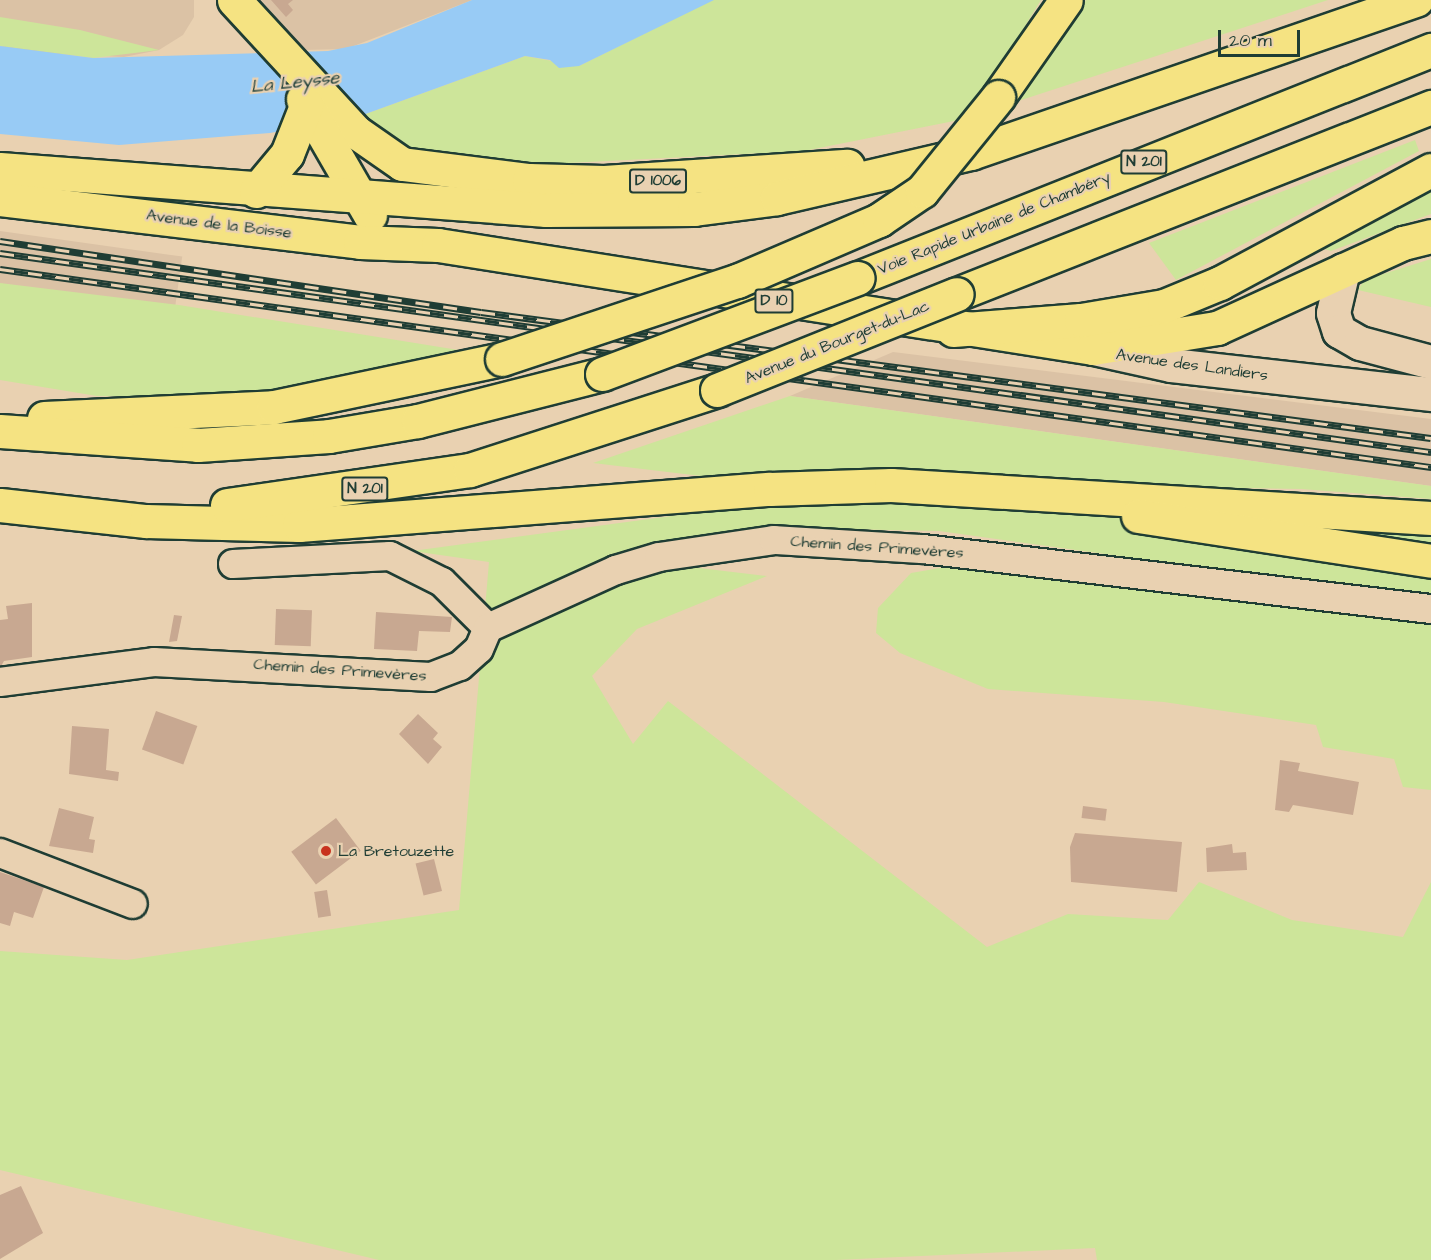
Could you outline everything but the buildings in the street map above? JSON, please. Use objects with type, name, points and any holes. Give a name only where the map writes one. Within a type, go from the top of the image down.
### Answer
[{"type":"main road","points":[[0,418],[274,407],[502,359],[726,285],[879,220],[922,191],[998,97],[1066,0]]},
{"type":"main road","points":[[971,153],[1416,0]]},
{"type":"main road","name":"D 1006","points":[[244,12],[295,71],[343,136],[402,164],[529,180],[672,180],[971,153]]},
{"type":"main road","name":"Voie Rapide Urbaine de Chambéry","points":[[0,431],[176,445],[329,436],[418,421],[602,374],[858,278],[1431,50]]},
{"type":"main road","points":[[295,71],[306,106],[343,136],[360,199],[381,226],[438,245]]},
{"type":"main road","points":[[256,191],[287,154],[306,106]]},
{"type":"main road","name":"Avenue du Bourget-du-Lac","points":[[0,504],[168,508],[376,487],[539,450],[717,390],[1431,107]]},
{"type":"main road","name":"Avenue de la Boisse","points":[[0,169],[360,199],[546,210],[694,208],[777,198],[971,153]]},
{"type":"main road","points":[[953,330],[1081,320],[1164,306],[1220,283],[1431,170]]},
{"type":"main road","name":"Avenue de la Boisse","points":[[0,199],[360,242],[438,245]]},
{"type":"main road","points":[[1093,348],[1217,328],[1343,270],[1431,236]]},
{"type":"main road","name":"D 10","points":[[438,245],[953,330]]},
{"type":"main road","points":[[1343,270],[1333,313],[1339,331],[1360,343],[1431,362]]},
{"type":"main road","name":"Avenue des Landiers","points":[[953,330],[1093,348],[1171,365],[1431,394]]},
{"type":"main road","points":[[0,504],[146,521],[299,525],[770,489],[998,488],[1431,518]]},
{"type":"main road","points":[[998,488],[1167,521],[1431,561]]},
{"type":"street","name":"Chemin des Primevères","points":[[0,682],[154,662],[431,677],[460,666],[478,649],[488,628],[648,560],[774,540],[923,549],[1431,609]]},
{"type":"street","points":[[233,564],[390,556],[442,582],[488,628]]},
{"type":"street","points":[[0,853],[133,904]]},
{"type":"shaded area","points":[[0,0],[194,0],[194,17],[183,35],[159,50],[124,57],[37,53],[0,46]]},
{"type":"shaded area","points":[[261,0],[472,0],[346,49],[303,50]]},
{"type":"shaded area","points":[[0,231],[182,257],[175,308],[0,284]]},
{"type":"shaded area","points":[[893,352],[1431,419],[1431,486],[790,396]]},
{"type":"green space","points":[[712,0],[1041,0],[969,118],[804,151],[529,165],[405,151],[360,116],[525,56],[579,66]]},
{"type":"green space","points":[[1086,0],[1328,0],[1012,103]]},
{"type":"green space","points":[[0,17],[80,30],[159,50],[93,58],[0,46]]},
{"type":"green space","points":[[1415,140],[1419,151],[1176,280],[1149,243]]},
{"type":"green space","points":[[1431,185],[1431,214],[1331,251],[1312,245]]},
{"type":"green space","points":[[1431,259],[1431,307],[1358,290],[1364,280]]},
{"type":"green space","points":[[0,283],[179,305],[477,353],[233,399],[97,396],[0,380]]},
{"type":"green space","points":[[790,396],[1431,486],[1431,499],[1301,489],[734,480],[593,463]]},
{"type":"green space","points":[[790,500],[960,500],[1431,529],[1431,599],[939,531],[790,528],[616,558],[767,576],[637,629],[592,676],[633,744],[668,701],[987,947],[1068,914],[1168,920],[1199,882],[1292,920],[1403,937],[1431,882],[1431,1260],[1097,1260],[1095,1248],[835,1260],[379,1260],[0,1170],[0,951],[127,960],[459,910],[489,562],[412,551]]},
{"type":"green space","points":[[951,566],[1431,619],[1431,790],[1403,787],[1394,759],[1323,747],[1316,725],[1164,702],[988,689],[900,653],[876,633],[878,608],[911,573]]},
{"type":"water","name":"La Leysse","points":[[472,0],[714,0],[579,66],[559,68],[550,60],[525,56],[360,116],[270,133],[119,145],[0,134],[0,46],[93,58],[328,51],[367,43]]},
{"type":"railway","points":[[0,241],[481,312],[1431,438]]},
{"type":"railway","points":[[0,253],[1431,452]]},
{"type":"railway","points":[[0,269],[1431,467]]},
{"type":"place","name":"La Bretouzette","points":[[326,851]]}]
